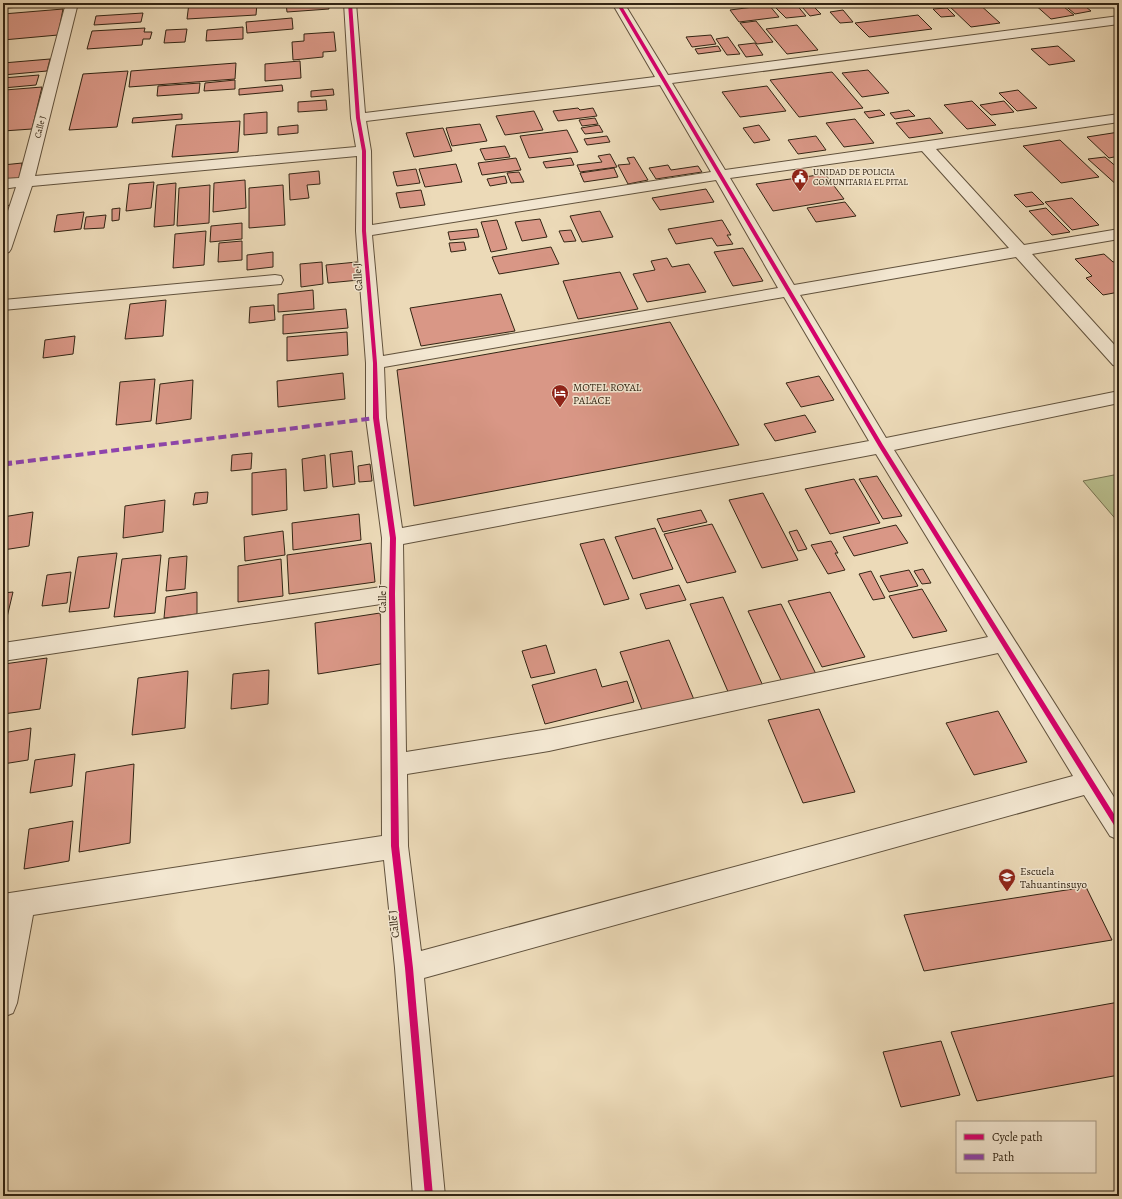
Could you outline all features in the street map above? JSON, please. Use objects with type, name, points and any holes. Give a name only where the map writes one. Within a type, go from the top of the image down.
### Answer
[{"type":"street","points":[[3,4],[20,3]]},
{"type":"street","name":"Calle J","points":[[3,248],[26,182],[72,3]]},
{"type":"street","name":"Calle J","points":[[350,3],[358,118],[364,151],[364,231],[375,363],[376,418],[393,538],[393,765],[395,846],[409,968],[429,1196]]},
{"type":"street","points":[[619,3],[663,80],[882,446],[1119,828]]},
{"type":"street","points":[[358,118],[663,80],[1119,20]]},
{"type":"street","points":[[364,231],[721,176],[1119,118]]},
{"type":"street","points":[[926,146],[1119,361]]},
{"type":"street","points":[[3,184],[364,151]]},
{"type":"street","points":[[375,363],[1119,234]]},
{"type":"street","points":[[3,305],[275,280]]},
{"type":"street","points":[[393,538],[882,446],[1119,397]]},
{"type":"street","points":[[3,652],[392,594]]},
{"type":"street","points":[[393,765],[550,740],[1004,644]]},
{"type":"street","points":[[409,968],[1090,782]]},
{"type":"street","points":[[3,1003],[13,905],[395,846]]},
{"type":"green space","points":[[1119,474],[1119,523],[1083,481]]},
{"type":"building","points":[[189,3],[257,3],[256,15],[187,19]]},
{"type":"building","points":[[286,3],[328,3],[329,9],[287,12]]},
{"type":"building","points":[[795,3],[806,16],[786,18],[772,4]]},
{"type":"building","points":[[946,3],[978,3],[1000,23],[971,27]]},
{"type":"building","points":[[1001,3],[1028,3],[1029,4],[1005,7]]},
{"type":"building","points":[[1033,3],[1059,3],[1074,15],[1051,19]]},
{"type":"building","points":[[1062,3],[1081,3],[1091,11],[1075,14]]},
{"type":"building","points":[[769,5],[779,17],[739,22],[730,10]]},
{"type":"building","points":[[813,6],[821,14],[810,16],[802,7]]},
{"type":"building","points":[[947,8],[955,16],[941,17],[933,9]]},
{"type":"building","points":[[63,9],[58,35],[3,40],[3,14]]},
{"type":"building","points":[[843,10],[853,22],[840,23],[830,12]]},
{"type":"building","points":[[143,13],[141,22],[94,25],[96,16]]},
{"type":"building","points":[[918,15],[932,29],[869,37],[855,23]]},
{"type":"building","points":[[292,18],[293,29],[247,33],[246,22]]},
{"type":"building","points":[[756,21],[773,42],[757,44],[740,23]]},
{"type":"building","points":[[797,25],[818,50],[787,54],[766,29]]},
{"type":"building","points":[[243,27],[243,39],[206,41],[207,30]]},
{"type":"building","points":[[145,28],[144,32],[152,32],[150,39],[143,39],[142,45],[87,49],[92,31]]},
{"type":"building","points":[[187,29],[185,42],[164,43],[166,30]]},
{"type":"building","points":[[334,32],[336,51],[323,52],[323,57],[293,60],[292,42],[304,41],[304,34]]},
{"type":"building","points":[[711,35],[716,44],[692,47],[686,37]]},
{"type":"building","points":[[728,37],[740,54],[727,55],[716,39]]},
{"type":"building","points":[[755,43],[763,55],[746,57],[738,45]]},
{"type":"building","points":[[718,46],[721,51],[698,54],[695,49]]},
{"type":"building","points":[[1058,46],[1075,61],[1049,65],[1031,49]]},
{"type":"building","points":[[50,59],[47,71],[3,75],[3,63]]},
{"type":"building","points":[[300,61],[301,78],[265,81],[265,64]]},
{"type":"building","points":[[236,63],[235,79],[129,87],[131,71]]},
{"type":"building","points":[[868,70],[889,93],[862,97],[842,73]]},
{"type":"building","points":[[128,71],[117,127],[69,130],[83,74]]},
{"type":"building","points":[[832,72],[863,108],[799,117],[770,80]]},
{"type":"building","points":[[39,75],[36,85],[3,88],[3,78]]},
{"type":"building","points":[[235,80],[235,89],[204,91],[205,83]]},
{"type":"building","points":[[200,83],[199,93],[157,96],[158,86]]},
{"type":"building","points":[[282,85],[283,91],[239,95],[239,89]]},
{"type":"building","points":[[767,86],[786,111],[740,117],[722,92]]},
{"type":"building","points":[[42,87],[32,129],[3,131],[3,99],[5,90]]},
{"type":"building","points":[[333,89],[334,95],[311,97],[311,91]]},
{"type":"building","points":[[1018,90],[1037,108],[1017,111],[999,93]]},
{"type":"building","points":[[326,100],[327,110],[298,112],[298,102]]},
{"type":"building","points":[[972,101],[996,125],[967,129],[944,105]]},
{"type":"building","points":[[1004,101],[1014,112],[991,115],[980,105]]},
{"type":"building","points":[[578,108],[580,110],[593,108],[597,116],[558,121],[553,111]]},
{"type":"building","points":[[880,110],[885,115],[869,118],[864,112]]},
{"type":"building","points":[[909,110],[915,116],[895,119],[890,113]]},
{"type":"building","points":[[534,111],[543,130],[505,135],[496,116]]},
{"type":"building","points":[[267,112],[267,133],[244,135],[244,114]]},
{"type":"building","points":[[182,114],[182,119],[132,123],[133,118]]},
{"type":"building","points":[[595,118],[598,124],[582,126],[579,120]]},
{"type":"building","points":[[930,118],[943,133],[909,138],[896,123]]},
{"type":"building","points":[[855,119],[874,143],[844,147],[826,123]]},
{"type":"building","points":[[240,121],[238,152],[172,157],[176,125]]},
{"type":"building","points":[[480,124],[487,141],[452,146],[446,128]]},
{"type":"building","points":[[298,125],[298,133],[278,135],[278,127]]},
{"type":"building","points":[[599,125],[603,132],[585,134],[581,128]]},
{"type":"building","points":[[759,125],[770,140],[754,143],[743,128]]},
{"type":"building","points":[[443,128],[452,151],[414,157],[406,133]]},
{"type":"building","points":[[567,130],[578,152],[529,158],[520,136]]},
{"type":"building","points":[[1119,132],[1119,156],[1109,158],[1087,137]]},
{"type":"building","points":[[607,136],[610,142],[587,145],[584,139]]},
{"type":"building","points":[[816,136],[826,150],[798,154],[788,140]]},
{"type":"building","points":[[1060,140],[1099,177],[1061,183],[1023,146]]},
{"type":"building","points":[[505,146],[510,157],[485,160],[480,149]]},
{"type":"building","points":[[610,154],[617,167],[580,172],[577,165],[602,162],[598,156]]},
{"type":"building","points":[[634,157],[648,180],[628,184],[618,165],[630,164],[627,158]]},
{"type":"building","points":[[1105,157],[1119,169],[1119,187],[1088,159]]},
{"type":"building","points":[[516,158],[521,170],[482,175],[478,163]]},
{"type":"building","points":[[571,158],[574,165],[546,168],[543,162]]},
{"type":"building","points":[[22,163],[19,181],[3,183],[3,165]]},
{"type":"building","points":[[456,164],[462,182],[425,187],[419,169]]},
{"type":"building","points":[[668,165],[671,170],[698,166],[702,172],[656,179],[649,168]]},
{"type":"building","points":[[614,168],[618,177],[584,182],[580,173]]},
{"type":"building","points":[[416,169],[420,183],[397,186],[393,172]]},
{"type":"building","points":[[319,171],[320,184],[307,185],[309,198],[290,200],[289,174]]},
{"type":"building","points":[[519,172],[524,182],[511,183],[507,173]]},
{"type":"building","name":"UNIDAD DE POLICIA COMUNITARIA EL PITAL","points":[[825,174],[844,199],[773,211],[756,184]]},
{"type":"building","points":[[505,176],[507,183],[490,186],[487,179]]},
{"type":"building","points":[[245,180],[246,208],[213,212],[214,183]]},
{"type":"building","points":[[154,182],[151,208],[126,211],[129,184]]},
{"type":"building","points":[[176,183],[174,225],[154,227],[157,185]]},
{"type":"building","points":[[210,185],[209,223],[177,226],[179,188]]},
{"type":"building","points":[[283,185],[285,225],[249,228],[249,188]]},
{"type":"building","points":[[706,189],[714,202],[660,210],[652,198]]},
{"type":"building","points":[[421,190],[425,205],[400,208],[396,193]]},
{"type":"building","points":[[1032,192],[1044,204],[1026,207],[1014,195]]},
{"type":"building","points":[[1072,198],[1099,225],[1072,230],[1045,202]]},
{"type":"building","points":[[845,202],[856,216],[816,222],[807,208]]},
{"type":"building","points":[[12,205],[3,237],[3,206]]},
{"type":"building","points":[[120,208],[119,220],[112,221],[112,209]]},
{"type":"building","points":[[1046,208],[1070,232],[1052,235],[1029,211]]},
{"type":"building","points":[[600,211],[613,237],[582,242],[570,216]]},
{"type":"building","points":[[84,212],[81,229],[54,232],[57,215]]},
{"type":"building","points":[[106,215],[104,228],[84,229],[86,217]]},
{"type":"building","points":[[540,219],[547,237],[522,241],[515,222]]},
{"type":"building","points":[[497,220],[507,249],[491,252],[481,222]]},
{"type":"building","points":[[722,220],[731,235],[727,235],[733,244],[717,246],[712,238],[676,244],[668,229]]},
{"type":"building","points":[[242,223],[242,239],[210,242],[211,226]]},
{"type":"building","points":[[477,229],[479,237],[450,240],[448,232]]},
{"type":"building","points":[[571,230],[576,241],[564,242],[559,231]]},
{"type":"building","points":[[206,231],[204,265],[173,268],[175,234]]},
{"type":"building","points":[[242,241],[242,260],[218,262],[219,243]]},
{"type":"building","points":[[464,242],[466,250],[451,252],[449,243]]},
{"type":"building","points":[[551,247],[559,264],[499,274],[492,257]]},
{"type":"building","points":[[743,248],[763,281],[733,286],[714,252]]},
{"type":"building","points":[[273,252],[273,267],[247,270],[247,255]]},
{"type":"building","points":[[1104,254],[1113,262],[1119,261],[1119,292],[1103,295],[1086,278],[1092,276],[1075,259]]},
{"type":"building","points":[[667,258],[672,267],[689,264],[706,292],[647,302],[633,274],[655,270],[651,261]]},
{"type":"building","points":[[322,262],[323,284],[301,287],[300,264]]},
{"type":"building","points":[[357,262],[359,280],[328,283],[326,265]]},
{"type":"building","points":[[620,272],[638,309],[578,319],[563,281]]},
{"type":"building","points":[[313,290],[314,309],[278,312],[278,294]]},
{"type":"building","points":[[501,294],[515,331],[421,346],[410,308]]},
{"type":"building","points":[[166,300],[163,336],[125,339],[130,304]]},
{"type":"building","points":[[274,305],[275,320],[249,323],[250,307]]},
{"type":"building","points":[[346,309],[348,328],[283,334],[283,315]]},
{"type":"building","name":"MOTEL ROYAL PALACE","points":[[670,322],[739,445],[414,506],[397,370]]},
{"type":"building","points":[[347,332],[348,355],[287,361],[287,337]]},
{"type":"building","points":[[75,336],[73,354],[43,358],[45,340]]},
{"type":"building","points":[[343,373],[345,399],[278,407],[277,381]]},
{"type":"building","points":[[819,376],[834,400],[801,407],[786,383]]},
{"type":"building","points":[[155,379],[151,421],[116,425],[120,382]]},
{"type":"building","points":[[193,380],[191,419],[156,424],[160,384]]},
{"type":"building","points":[[805,415],[816,432],[775,441],[764,424]]},
{"type":"building","points":[[352,451],[355,484],[333,487],[330,454]]},
{"type":"building","points":[[252,453],[251,469],[231,471],[232,455]]},
{"type":"building","points":[[325,455],[327,488],[304,491],[302,459]]},
{"type":"building","points":[[370,464],[372,481],[359,482],[358,466]]},
{"type":"building","points":[[286,469],[287,510],[252,515],[252,473]]},
{"type":"building","points":[[877,476],[902,516],[883,519],[859,479]]},
{"type":"building","points":[[854,479],[880,523],[830,534],[805,489]]},
{"type":"building","points":[[208,492],[207,503],[193,505],[195,493]]},
{"type":"building","points":[[763,493],[798,560],[762,568],[729,500]]},
{"type":"building","points":[[165,500],[163,532],[123,538],[125,506]]},
{"type":"building","points":[[701,510],[707,522],[663,532],[657,519]]},
{"type":"building","points":[[33,512],[29,546],[3,550],[3,517]]},
{"type":"building","points":[[359,514],[361,540],[293,550],[292,523]]},
{"type":"building","points":[[712,524],[736,572],[687,583],[664,534]]},
{"type":"building","points":[[896,525],[908,543],[854,556],[843,537]]},
{"type":"building","points":[[655,528],[673,569],[633,579],[615,537]]},
{"type":"building","points":[[797,530],[807,549],[798,551],[789,532]]},
{"type":"building","points":[[283,531],[285,555],[245,561],[244,537]]},
{"type":"building","points":[[604,539],[629,599],[604,605],[580,544]]},
{"type":"building","points":[[831,541],[838,553],[835,553],[845,570],[828,574],[811,545]]},
{"type":"building","points":[[371,543],[375,582],[289,594],[287,555]]},
{"type":"building","points":[[117,553],[109,608],[69,612],[78,557]]},
{"type":"building","points":[[161,555],[155,613],[114,617],[122,559]]},
{"type":"building","points":[[187,556],[185,589],[166,591],[169,558]]},
{"type":"building","points":[[281,559],[283,596],[238,602],[238,566]]},
{"type":"building","points":[[923,569],[931,583],[922,584],[914,571]]},
{"type":"building","points":[[909,570],[918,586],[889,592],[880,576]]},
{"type":"building","points":[[871,571],[885,598],[873,600],[859,574]]},
{"type":"building","points":[[71,572],[67,603],[42,606],[47,575]]},
{"type":"building","points":[[679,585],[686,600],[646,609],[640,594]]},
{"type":"building","points":[[922,589],[947,631],[913,638],[889,596]]},
{"type":"building","points":[[13,592],[4,630],[3,630],[3,593]]},
{"type":"building","points":[[197,592],[197,614],[164,618],[166,597]]},
{"type":"building","points":[[830,592],[865,657],[822,667],[788,601]]},
{"type":"building","points":[[723,597],[763,686],[729,694],[690,604]]},
{"type":"building","points":[[781,604],[817,676],[783,684],[748,611]]},
{"type":"building","points":[[380,613],[386,663],[318,674],[315,623]]},
{"type":"building","points":[[669,640],[695,702],[644,715],[620,652]]},
{"type":"building","points":[[546,645],[555,673],[531,678],[522,651]]},
{"type":"building","points":[[47,658],[40,709],[3,714],[4,664]]},
{"type":"building","points":[[596,669],[602,687],[627,681],[634,702],[545,724],[532,685]]},
{"type":"building","points":[[269,670],[268,704],[231,709],[233,674]]},
{"type":"building","points":[[188,671],[185,728],[132,735],[138,678]]},
{"type":"building","points":[[819,709],[855,792],[803,803],[768,720]]},
{"type":"building","points":[[998,711],[1027,762],[974,775],[946,723]]},
{"type":"building","points":[[31,728],[28,760],[3,764],[3,733]]},
{"type":"building","points":[[75,754],[72,786],[30,793],[35,760]]},
{"type":"building","points":[[134,764],[130,843],[79,852],[86,772]]},
{"type":"building","points":[[73,821],[69,861],[24,869],[29,829]]},
{"type":"building","points":[[1086,887],[1112,940],[924,971],[904,915]]},
{"type":"building","points":[[1119,1002],[1119,1075],[977,1101],[951,1032]]},
{"type":"building","points":[[941,1041],[960,1095],[901,1107],[883,1052]]},
{"type":"marked path","points":[[3,464],[376,418]]},
{"type":"cycle path","points":[[350,3],[358,118],[364,151],[364,231],[375,363],[376,418],[393,538],[392,594],[395,846],[409,968],[429,1196]]},
{"type":"cycle path","points":[[618,3],[881,446],[1119,828]]},
{"type":"place","name":"UNIDAD DE POLICIA COMUNITARIA EL PITAL","points":[[800,192]]},
{"type":"place","name":"MOTEL ROYAL PALACE","points":[[560,408]]},
{"type":"place","name":"Escuela Tahuantinsuyo","points":[[1007,892]]}]
